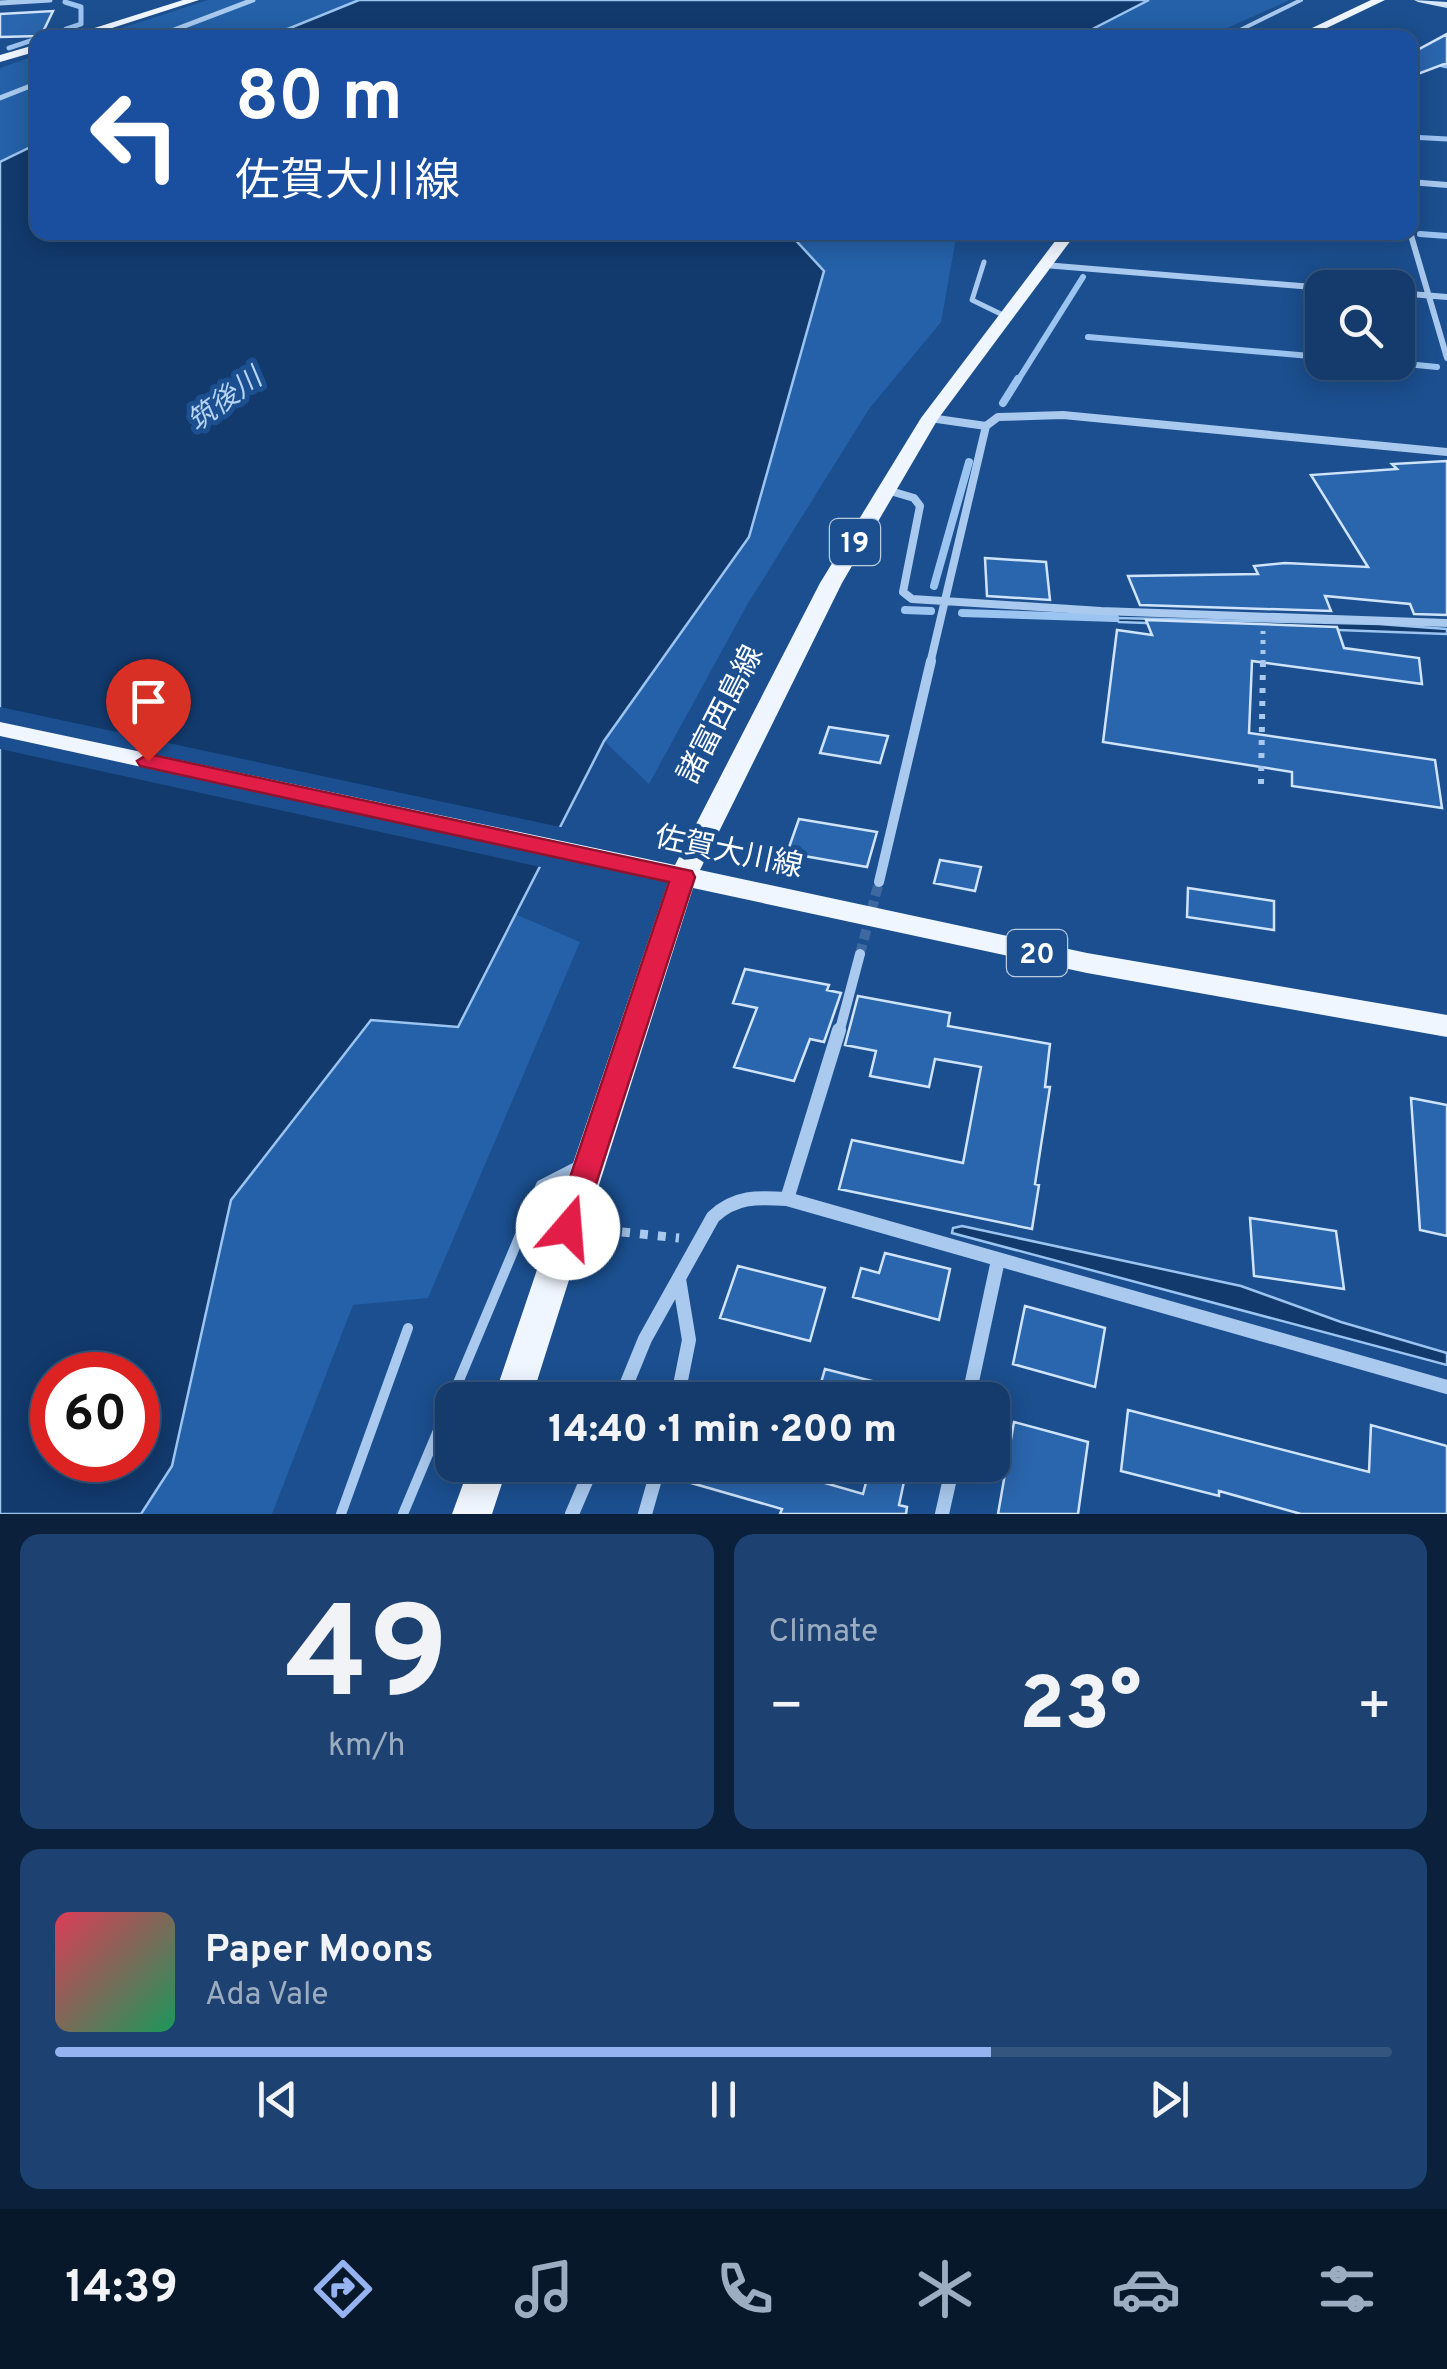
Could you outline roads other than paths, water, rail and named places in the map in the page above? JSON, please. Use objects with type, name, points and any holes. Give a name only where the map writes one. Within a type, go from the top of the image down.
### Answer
[{"type":"main road","points":[[95,30],[194,0]]},
{"type":"main road","points":[[1314,30],[1380,0]]},
{"type":"main road","points":[[0,59],[30,50]]},
{"type":"main road","name":"諸富西島線","points":[[518,1382],[683,877],[831,582],[930,418],[1064,240]]},
{"type":"main road","name":"佐賀大川線","points":[[0,728],[1087,964],[1447,1026]]},
{"type":"main road","points":[[472,1514],[484,1482]]},
{"type":"street","points":[[0,3],[50,0]]},
{"type":"street","points":[[173,30],[253,0]]},
{"type":"street","points":[[1418,0],[1447,5]]},
{"type":"street","points":[[0,98],[30,86]]},
{"type":"street","points":[[1418,183],[1447,185]]},
{"type":"street","points":[[1412,240],[1447,358]]},
{"type":"street","points":[[1044,265],[1305,286]]},
{"type":"street","points":[[1415,295],[1447,297]]},
{"type":"street","points":[[878,882],[947,604],[986,426],[998,417],[1063,415],[1447,452]]},
{"type":"street","points":[[930,418],[986,426]]},
{"type":"street","points":[[886,490],[914,498],[920,506],[903,592],[912,600],[1447,624]]},
{"type":"street","points":[[787,1200],[860,954]]},
{"type":"street","points":[[628,1382],[645,1340],[700,1241],[726,1202],[747,1196],[787,1200],[1447,1387]]},
{"type":"street","points":[[972,1382],[998,1260]]},
{"type":"street","points":[[678,1279],[691,1320],[683,1382]]},
{"type":"street","points":[[572,1514],[585,1482]]},
{"type":"street","points":[[645,1514],[654,1482]]},
{"type":"street","points":[[942,1514],[949,1482]]},
{"type":"lane","points":[[1240,30],[1301,0]]},
{"type":"lane","points":[[984,262],[972,300],[1006,316]]},
{"type":"lane","points":[[403,1514],[541,1185],[591,1159]]},
{"type":"lane","points":[[341,1514],[408,1328]]},
{"type":"water","points":[[359,0],[1149,0],[1091,30],[285,30]]},
{"type":"water","name":"筑後川","points":[[30,147],[30,240],[795,240],[824,271],[749,537],[604,741],[458,1027],[371,1020],[231,1200],[172,1466],[141,1514],[0,1514],[0,162]]},
{"type":"water","points":[[1115,618],[1379,624],[1447,629],[1447,634],[1119,622]]},
{"type":"water","points":[[962,1226],[1241,1286],[1341,1322],[1447,1353],[1447,1365],[952,1233],[953,1228]]},
{"type":"waterway","points":[[65,2],[81,7],[81,24],[66,29]]},
{"type":"waterway","points":[[9,48],[30,41]]},
{"type":"waterway","points":[[1418,59],[1447,66]]},
{"type":"waterway","points":[[1418,137],[1447,139]]},
{"type":"waterway","points":[[1420,234],[1447,236]]},
{"type":"waterway","points":[[1017,382],[1083,277]]},
{"type":"waterway","points":[[1088,337],[1305,356]]},
{"type":"waterway","points":[[1415,365],[1437,367]]},
{"type":"waterway","points":[[1003,403],[1018,379]]},
{"type":"waterway","points":[[934,586],[969,462]]},
{"type":"waterway","points":[[905,610],[931,611]]},
{"type":"waterway","points":[[962,613],[1115,618]]},
{"type":"tunnel","points":[[860,954],[879,882]]}]
